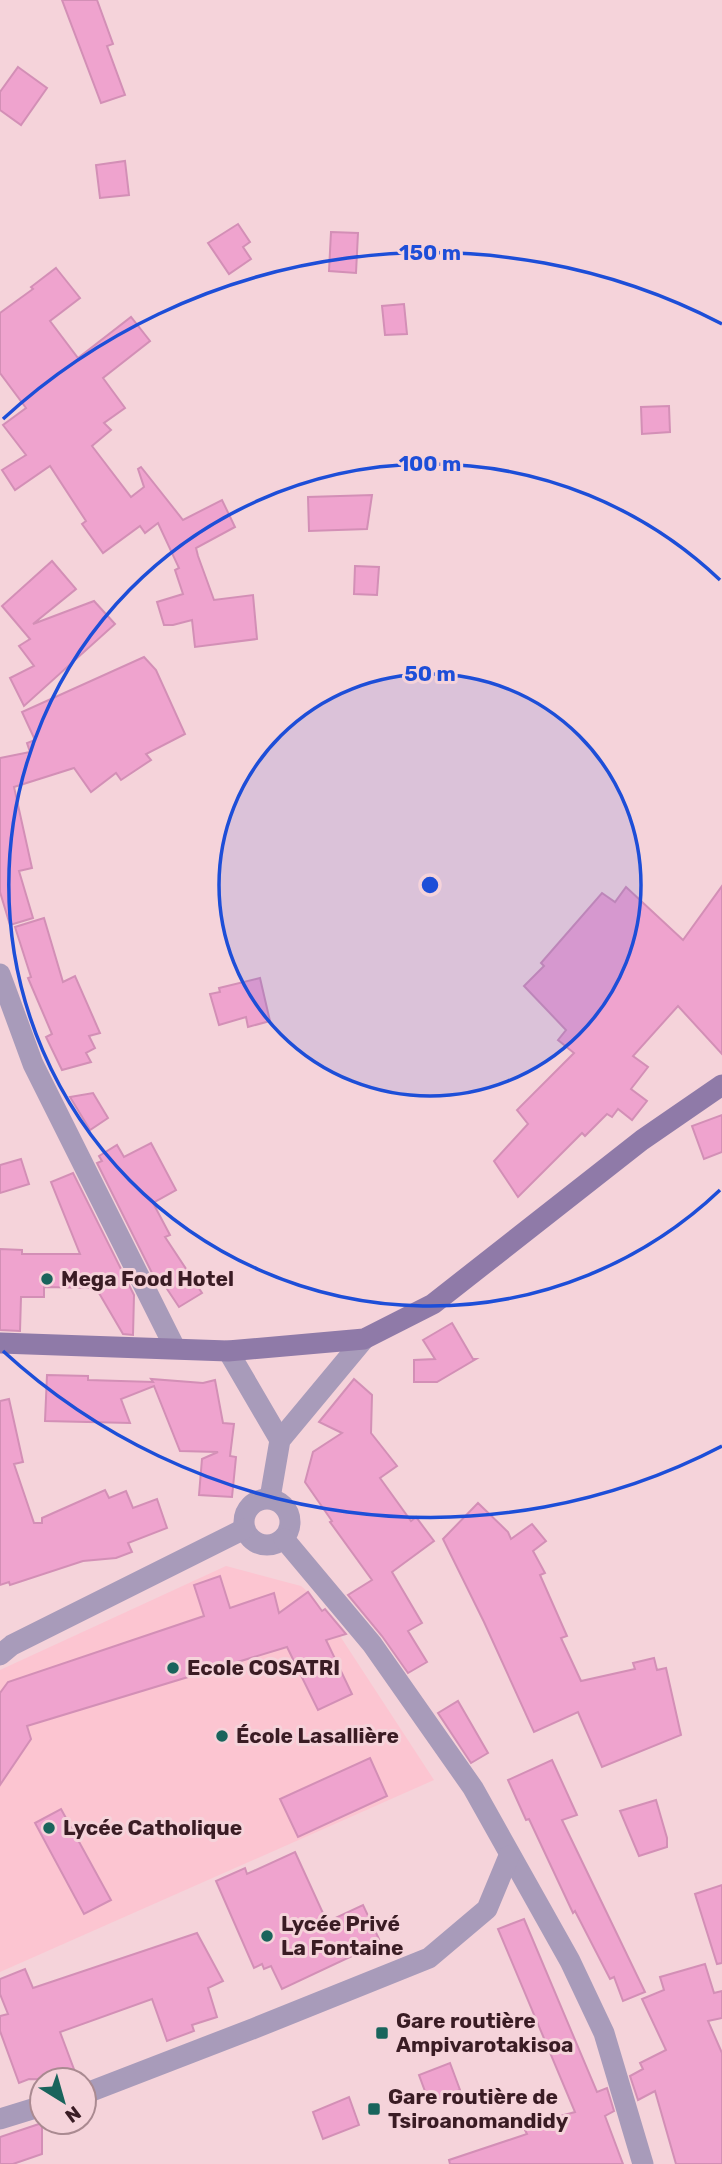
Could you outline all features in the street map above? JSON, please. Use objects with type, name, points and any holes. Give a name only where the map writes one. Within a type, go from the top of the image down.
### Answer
[{"type":"main road","points":[[0,1343],[228,1351],[364,1339],[433,1304],[642,1140],[722,1084]]},
{"type":"street","points":[[0,974],[33,1064],[175,1348]]},
{"type":"street","points":[[270,1498],[280,1440],[364,1339]]},
{"type":"street","points":[[228,1351],[280,1440]]},
{"type":"street","points":[[270,1498],[286,1507],[291,1523],[284,1539],[269,1546],[253,1542],[244,1529],[245,1513],[255,1501],[270,1498]]},
{"type":"street","points":[[0,1655],[12,1644],[244,1529]]},
{"type":"street","points":[[284,1539],[372,1644],[473,1788],[570,1961],[604,2034],[643,2164]]},
{"type":"street","points":[[98,2089],[429,1958],[487,1909],[509,1856]]},
{"type":"street","points":[[0,2119],[28,2110]]},
{"type":"shaded area","name":"École Lasallière","points":[[226,1566],[301,1586],[308,1592],[434,1780],[0,1972],[0,1670]]},
{"type":"building","points":[[62,0],[97,0],[113,44],[107,46],[125,95],[101,103]]},
{"type":"building","points":[[18,67],[47,88],[21,125],[0,110],[0,92]]},
{"type":"building","points":[[125,161],[129,195],[100,198],[96,165]]},
{"type":"building","points":[[238,224],[250,242],[243,247],[251,259],[229,274],[208,243]]},
{"type":"building","points":[[331,232],[358,233],[356,273],[329,271]]},
{"type":"building","points":[[56,268],[80,298],[50,321],[78,358],[131,317],[150,341],[103,378],[125,408],[104,423],[111,430],[92,446],[131,497],[144,487],[138,469],[141,467],[183,520],[222,500],[235,527],[196,548],[198,556],[214,600],[253,595],[257,639],[195,647],[192,620],[164,625],[157,602],[183,594],[175,570],[179,568],[158,523],[145,533],[140,526],[103,553],[82,524],[86,521],[50,466],[15,490],[2,470],[26,455],[3,425],[26,408],[0,373],[0,313]]},
{"type":"building","points":[[404,304],[407,334],[385,335],[382,306]]},
{"type":"building","points":[[669,406],[670,432],[642,434],[641,407]]},
{"type":"building","points":[[372,495],[367,529],[309,531],[308,497]]},
{"type":"building","points":[[52,561],[76,589],[33,624],[94,601],[115,624],[24,706],[10,678],[34,666],[19,646],[30,639],[2,606]]},
{"type":"building","points":[[355,566],[379,567],[377,595],[354,594]]},
{"type":"building","points":[[144,657],[156,670],[185,734],[146,754],[151,760],[121,780],[116,773],[91,792],[74,768],[14,787],[32,868],[19,871],[33,918],[10,925],[0,892],[0,758],[30,752],[27,743],[35,740],[22,712]]},
{"type":"building","points":[[722,886],[722,1054],[678,1006],[633,1056],[648,1067],[631,1089],[647,1101],[632,1120],[618,1109],[612,1117],[607,1114],[585,1136],[582,1133],[518,1197],[494,1161],[528,1124],[517,1110],[574,1053],[558,1040],[566,1030],[524,986],[544,966],[541,963],[602,893],[615,902],[626,887],[683,940]]},
{"type":"building","points":[[44,918],[63,982],[75,976],[100,1033],[89,1036],[95,1048],[86,1053],[91,1062],[62,1070],[46,1037],[52,1034],[28,978],[31,977],[15,927]]},
{"type":"building","points":[[260,978],[270,1021],[248,1027],[246,1017],[219,1025],[210,994],[220,992],[219,988]]},
{"type":"building","points":[[93,1093],[108,1118],[90,1130],[70,1097]]},
{"type":"building","points":[[722,1115],[722,1152],[704,1159],[692,1126]]},
{"type":"building","points":[[151,1143],[176,1190],[153,1203],[170,1235],[165,1237],[202,1293],[179,1307],[161,1280],[157,1283],[97,1163],[102,1161],[99,1156],[117,1145],[124,1157]]},
{"type":"building","points":[[21,1159],[29,1184],[0,1193],[0,1165]]},
{"type":"building","points":[[73,1173],[134,1295],[133,1335],[123,1334],[96,1288],[44,1287],[44,1297],[21,1297],[20,1331],[0,1330],[0,1249],[22,1250],[22,1254],[80,1254],[51,1182]]},
{"type":"building","points":[[452,1323],[473,1359],[476,1359],[437,1382],[414,1382],[414,1360],[435,1359],[423,1340]]},
{"type":"building","points":[[47,1375],[88,1376],[88,1380],[153,1382],[151,1379],[203,1383],[215,1380],[223,1423],[234,1424],[230,1456],[236,1457],[232,1497],[199,1495],[202,1459],[218,1452],[180,1451],[154,1386],[121,1399],[130,1423],[45,1421]]},
{"type":"building","points":[[354,1379],[372,1395],[371,1433],[397,1466],[380,1478],[411,1521],[416,1517],[434,1541],[392,1572],[422,1623],[408,1631],[427,1662],[408,1673],[348,1595],[372,1580],[305,1482],[313,1452],[342,1433],[319,1422]]},
{"type":"building","points":[[9,1399],[23,1462],[14,1464],[34,1523],[42,1523],[42,1518],[105,1490],[109,1498],[126,1491],[133,1508],[157,1499],[167,1528],[128,1543],[132,1552],[116,1558],[83,1561],[10,1585],[9,1582],[0,1585],[0,1401]]},
{"type":"building","points":[[478,1503],[508,1532],[511,1539],[532,1524],[546,1541],[533,1551],[545,1573],[540,1575],[567,1636],[561,1638],[581,1681],[635,1669],[633,1663],[654,1658],[657,1670],[666,1668],[681,1735],[602,1767],[578,1712],[534,1732],[443,1539]]},
{"type":"building","points":[[220,1576],[230,1608],[274,1593],[279,1613],[308,1592],[322,1611],[325,1609],[346,1634],[326,1640],[352,1694],[318,1710],[287,1647],[27,1726],[31,1739],[0,1785],[0,1693],[8,1682],[204,1616],[194,1585]]},
{"type":"building","points":[[458,1701],[488,1753],[471,1763],[438,1713]]},
{"type":"building","points":[[370,1758],[387,1796],[298,1837],[280,1799]]},
{"type":"building","points":[[552,1760],[577,1815],[562,1820],[645,1992],[623,2001],[614,1977],[610,1979],[575,1911],[573,1913],[508,1780]]},
{"type":"building","points":[[656,1800],[667,1847],[639,1856],[620,1811]]},
{"type":"building","points":[[61,1809],[111,1900],[84,1914],[35,1823]]},
{"type":"building","points":[[295,1852],[327,1922],[363,1905],[379,1939],[367,1944],[369,1948],[282,1989],[271,1966],[264,1969],[262,1964],[254,1968],[216,1881],[245,1868],[247,1874]]},
{"type":"building","points":[[722,1885],[722,1963],[717,1964],[695,1894]]},
{"type":"building","points":[[524,1919],[597,2092],[607,2088],[614,2111],[605,2116],[623,2164],[450,2164],[449,2160],[527,2134],[525,2130],[543,2124],[542,2121],[575,2112],[498,1929]]},
{"type":"building","points":[[197,1933],[223,1981],[208,1988],[217,2017],[192,2025],[194,2031],[167,2041],[152,1999],[60,2032],[73,2066],[28,2066],[28,2079],[19,2083],[0,2031],[0,2016],[8,2014],[0,1994],[0,1979],[25,1969],[33,1988]]},
{"type":"building","points":[[705,1964],[714,1993],[722,1991],[722,2018],[708,2021],[722,2053],[722,2164],[676,2164],[655,2091],[638,2100],[630,2076],[643,2069],[640,2063],[666,2050],[642,1999],[664,1990],[660,1977]]},
{"type":"building","points":[[450,2063],[460,2090],[429,2102],[419,2075]]},
{"type":"building","points":[[349,2097],[359,2125],[323,2139],[313,2112]]},
{"type":"building","points":[[28,2128],[28,2136],[42,2136],[42,2154],[13,2164],[0,2164],[0,2137]]},
{"type":"place","name":"Mega Food Hotel","points":[[47,1279]]},
{"type":"place","name":"Ecole COSATRI","points":[[173,1668]]},
{"type":"place","name":"École Lasallière","points":[[222,1736]]},
{"type":"place","name":"Lycée Catholique","points":[[49,1828]]},
{"type":"place","name":"Lycée Privé La Fontaine","points":[[267,1936]]},
{"type":"place","name":"Gare routière Ampivarotakisoa","points":[[382,2033]]},
{"type":"place","name":"Gare routière de Tsiroanomandidy","points":[[374,2109]]}]
